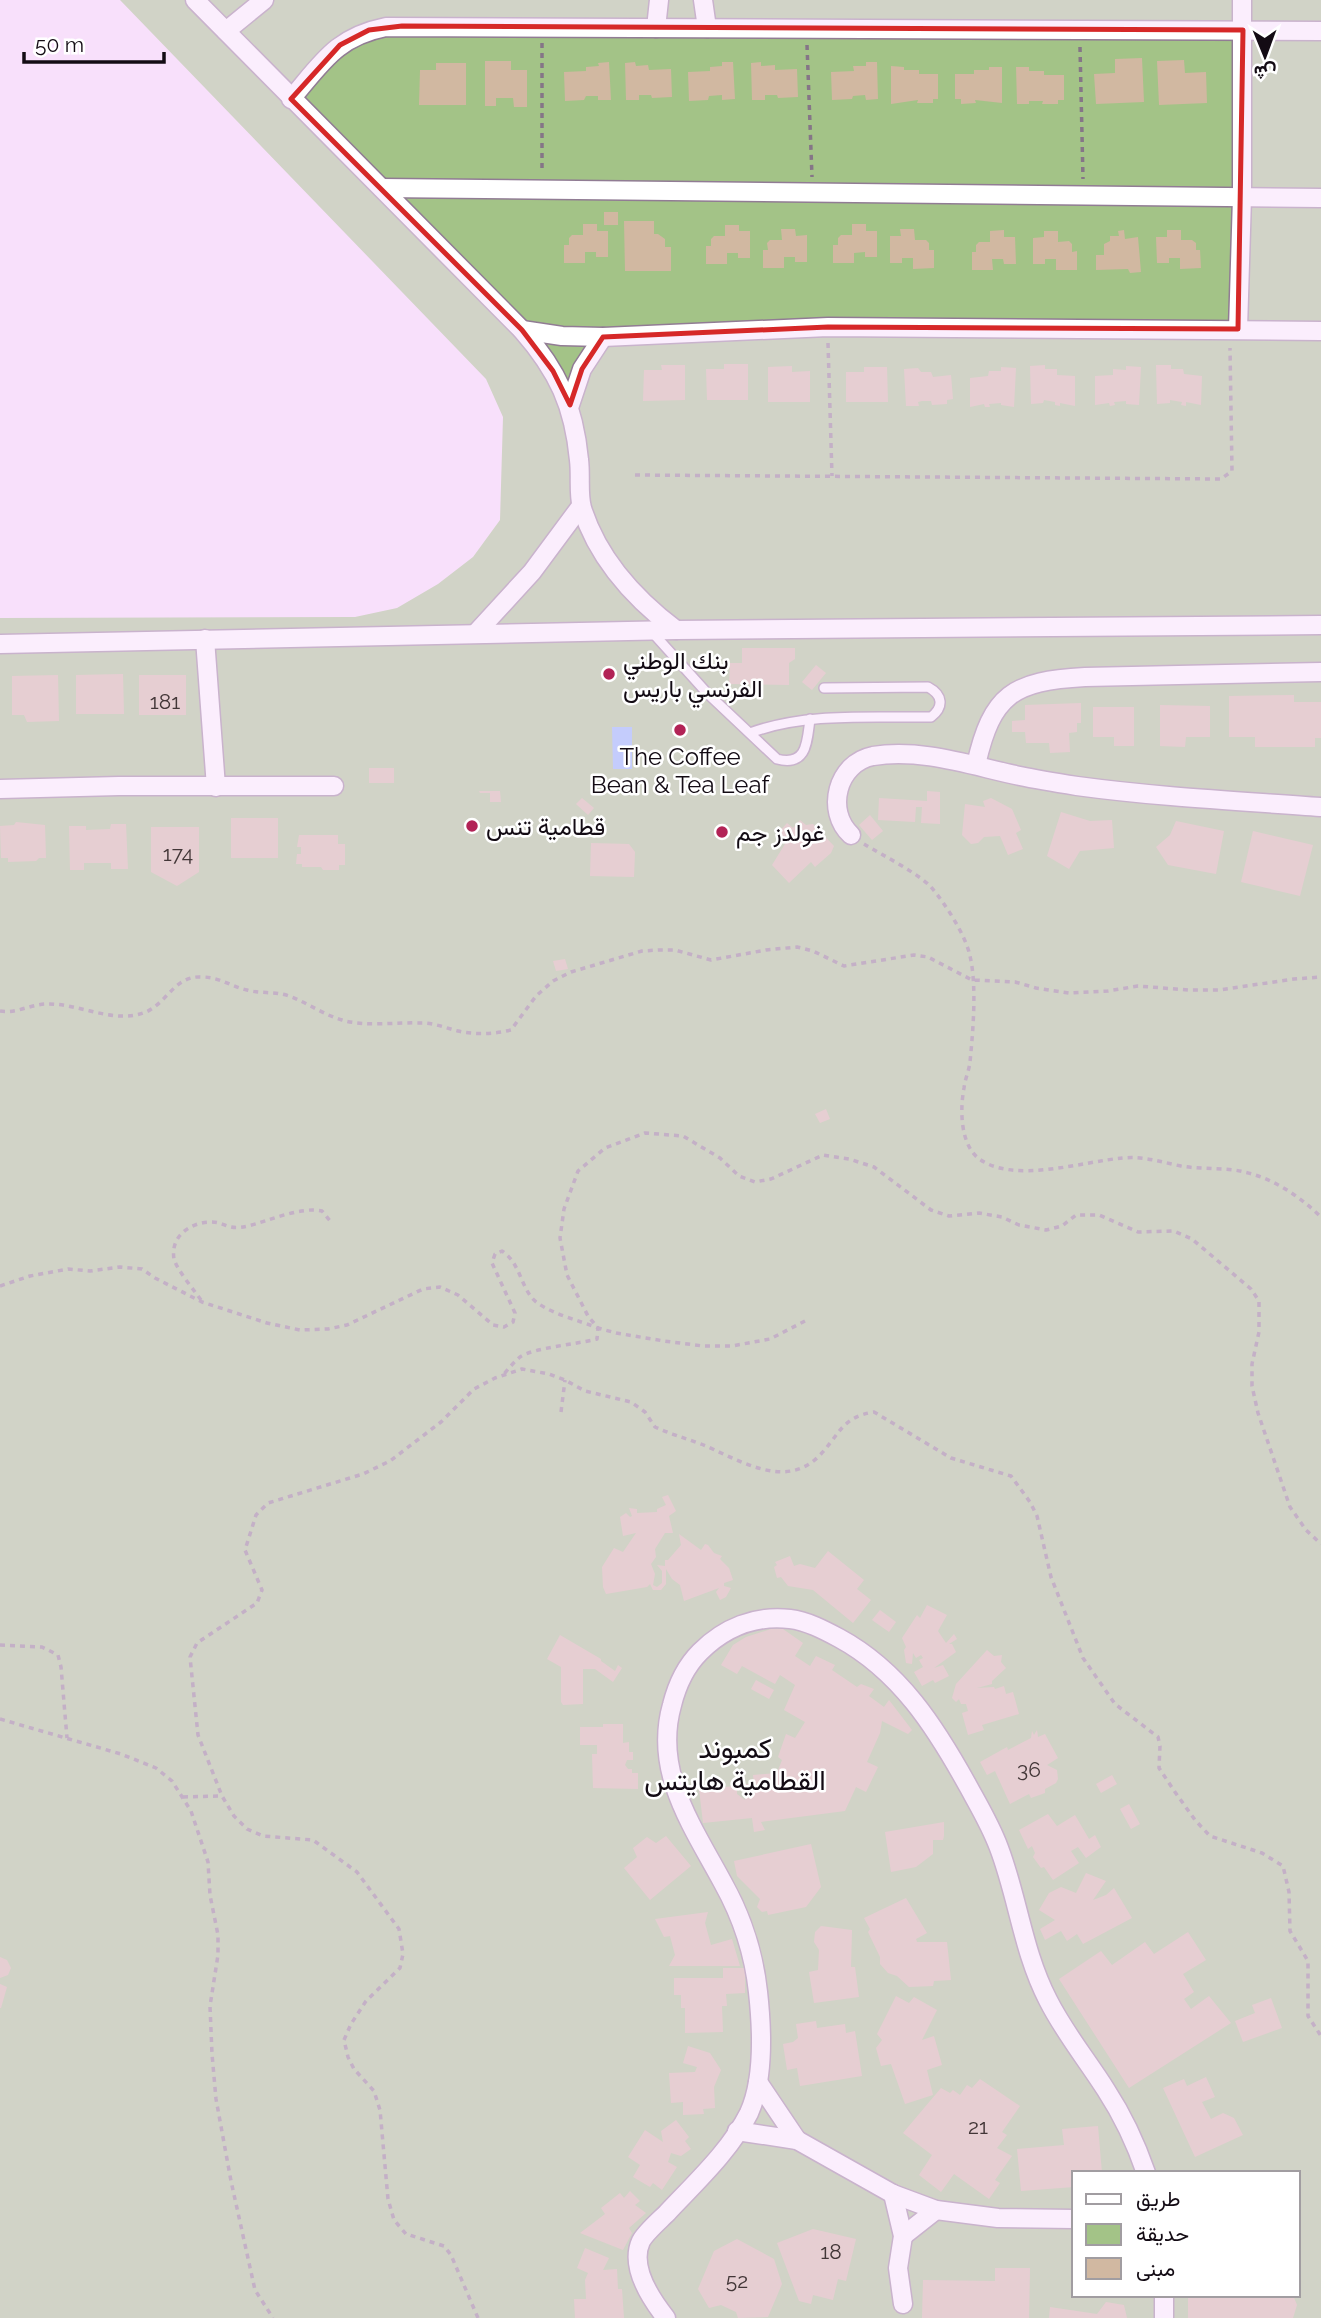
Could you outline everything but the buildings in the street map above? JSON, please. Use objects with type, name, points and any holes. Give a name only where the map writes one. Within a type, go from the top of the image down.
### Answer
[{"type":"street","points":[[195,0],[522,330],[553,371],[570,405],[577,443],[581,506],[591,530],[618,575],[635,596],[676,630]]},
{"type":"street","points":[[226,32],[264,0]]},
{"type":"street","points":[[656,28],[659,0]]},
{"type":"street","points":[[703,0],[707,28]]},
{"type":"street","points":[[1234,329],[1242,197],[1242,0]]},
{"type":"street","points":[[291,99],[327,56],[340,45],[369,30],[402,26],[1321,31]]},
{"type":"street","points":[[382,188],[1321,198]]},
{"type":"street","points":[[522,330],[603,337],[828,327],[1321,331]]},
{"type":"street","points":[[570,405],[582,369],[603,337]]},
{"type":"street","points":[[477,633],[532,572],[581,506]]},
{"type":"street","points":[[0,644],[676,630],[1321,625]]},
{"type":"street","points":[[205,639],[216,787]]},
{"type":"street","points":[[976,765],[982,740],[993,715],[1008,697],[1025,685],[1052,679],[1085,677],[1321,672]]},
{"type":"street","points":[[851,835],[842,824],[836,804],[838,788],[845,774],[856,763],[871,756],[922,755],[1020,777],[1105,789],[1321,807]]},
{"type":"street","points":[[0,789],[334,786]]},
{"type":"street","points":[[666,2318],[642,2279],[638,2261],[641,2241],[722,2154],[748,2113],[758,2082],[758,1994],[747,1937],[724,1884],[690,1825],[672,1783],[666,1745],[677,1685],[691,1660],[711,1640],[736,1626],[764,1619],[792,1619],[819,1628],[855,1647],[886,1671],[912,1697],[936,1731],[998,1846],[1026,1946],[1045,1995],[1116,2107],[1135,2143],[1145,2171]]},
{"type":"street","points":[[758,2082],[797,2140]]},
{"type":"street","points":[[737,2131],[797,2140],[893,2194],[936,2210],[998,2218],[1072,2219]]},
{"type":"street","points":[[893,2194],[903,2236],[898,2268],[903,2304]]},
{"type":"street","points":[[903,2236],[936,2210]]},
{"type":"street","points":[[1164,2297],[1164,2318]]},
{"type":"lane","points":[[651,631],[707,693],[772,756],[783,761],[796,759],[805,750],[810,719]]},
{"type":"lane","points":[[750,733],[780,723],[810,719],[931,717],[939,711],[941,701],[937,692],[928,687],[824,688]]},
{"type":"path","points":[[541,28],[542,188]]},
{"type":"path","points":[[807,29],[812,191]]},
{"type":"path","points":[[1080,29],[1083,195]]},
{"type":"path","points":[[828,327],[832,476]]},
{"type":"path","points":[[635,475],[1221,479],[1232,471],[1234,329]]},
{"type":"path","points":[[851,835],[929,885],[950,911],[970,954],[970,1063],[964,1087],[962,1116],[967,1139],[976,1156],[991,1166],[1014,1170],[1152,1158],[1182,1166],[1236,1171],[1263,1177],[1289,1190],[1321,1217]]},
{"type":"path","points":[[0,1011],[7,1013],[43,1004],[63,1004],[116,1016],[132,1015],[157,1005],[179,982],[192,977],[203,977],[219,978],[246,990],[287,995],[343,1021],[425,1023],[461,1032],[497,1033],[510,1030],[536,996],[562,976],[642,951],[659,950],[675,950],[711,960],[797,947],[813,951],[844,966],[914,955],[928,957],[972,980],[1007,981],[1069,993],[1138,986],[1219,990],[1321,977]]},
{"type":"path","points":[[501,1376],[529,1352],[597,1339],[598,1328],[588,1316],[567,1275],[560,1238],[564,1209],[578,1171],[605,1148],[645,1133],[683,1136],[720,1158],[739,1177],[755,1182],[771,1179],[824,1155],[849,1158],[874,1167],[931,1210],[949,1216],[979,1213],[1046,1230],[1062,1226],[1076,1215],[1099,1215],[1138,1232],[1174,1231],[1192,1239],[1251,1289],[1259,1301],[1259,1332],[1252,1364],[1252,1386],[1258,1413],[1290,1507],[1321,1544]]},
{"type":"path","points":[[202,1302],[174,1261],[174,1247],[183,1231],[197,1223],[215,1222],[232,1229],[245,1227],[309,1209],[322,1211],[331,1222]]},
{"type":"path","points":[[0,1286],[30,1276],[68,1269],[142,1269],[202,1302],[300,1330],[347,1325],[423,1289],[440,1287],[458,1295],[493,1325],[504,1327],[513,1322],[516,1313],[492,1263],[495,1254],[502,1251],[511,1257],[533,1298],[547,1308],[616,1334],[703,1346],[732,1346],[770,1339],[805,1321]]},
{"type":"path","points":[[561,1412],[565,1380]]},
{"type":"path","points":[[0,1645],[43,1647],[58,1655],[67,1738]]},
{"type":"path","points":[[0,1719],[121,1754],[156,1768],[172,1781],[198,1827],[208,1862],[209,1895],[218,1935],[218,1955],[210,2006],[221,2125],[255,2290],[272,2318]]},
{"type":"path","points":[[183,1797],[222,1796]]},
{"type":"highlighted area","points":[[402,26],[1243,30],[1238,329],[828,327],[603,337],[582,369],[570,405],[553,371],[522,330],[291,99],[340,45],[369,30]]},
{"type":"green space","points":[[120,0],[1321,0],[1321,2318],[0,2318],[0,618],[355,617],[397,608],[438,584],[473,557],[500,520],[503,417],[486,379]]},
{"type":"water","points":[[612,727],[632,727],[632,769],[613,769]]},
{"type":"place","name":"بنك الوطني الفرنسي باريس","points":[[609,674]]},
{"type":"place","name":"The Coffee Bean & Tea Leaf","points":[[680,730]]},
{"type":"place","name":"قطامية تنس","points":[[472,826]]},
{"type":"place","name":"غولدز جم","points":[[722,832]]},
{"type":"district","name":"كمبوند القطامية هايتس","points":[[735,1764]]}]
